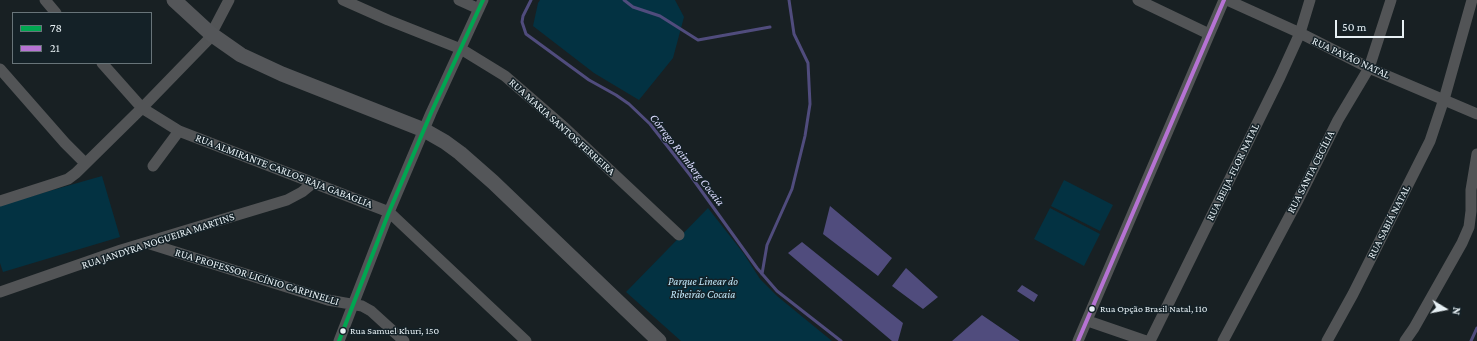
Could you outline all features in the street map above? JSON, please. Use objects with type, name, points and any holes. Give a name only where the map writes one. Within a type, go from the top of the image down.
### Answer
[{"type":"main road","points":[[174,0],[211,34],[241,55],[282,74],[424,130],[445,142],[493,182],[659,341]]},
{"type":"street","points":[[45,0],[55,12]]},
{"type":"street","points":[[2,196],[68,178],[76,173],[208,40],[229,0]]},
{"type":"street","name":"RUA MARIA SANTOS FERREIRA","points":[[343,0],[461,50],[505,76],[565,128],[679,235]]},
{"type":"street","points":[[339,341],[389,212],[424,130],[481,5],[459,0]]},
{"type":"street","points":[[1138,0],[1209,34]]},
{"type":"street","points":[[1078,341],[1209,34],[1226,0]]},
{"type":"street","name":"RUA PAVÃO NATAL","points":[[1226,0],[1369,68],[1477,114]]},
{"type":"street","name":"RUA BEIJA-FLOR NATAL","points":[[1150,341],[1253,133],[1300,34],[1310,0]]},
{"type":"street","name":"RUA SANTA CECÍLIA","points":[[1223,341],[1297,202],[1338,120],[1369,68],[1391,0]]},
{"type":"street","name":"RUA SABIÁ NATAL","points":[[1327,341],[1353,294],[1430,141],[1472,0]]},
{"type":"street","name":"RUA ALMIRANTE CARLOS RAJA GABAGLIA","points":[[103,64],[142,108],[179,131],[389,212],[526,341]]},
{"type":"street","points":[[0,69],[65,143],[85,163]]},
{"type":"street","points":[[153,166],[179,131]]},
{"type":"street","points":[[1406,341],[1462,243],[1469,227],[1471,190],[1477,154]]},
{"type":"street","name":"RUA JANDYRA NOGUEIRA MARTINS","points":[[0,292],[122,250],[147,244],[287,200],[302,192],[313,182]]},
{"type":"street","name":"RUA PROFESSOR LICÍNIO CARPINELLI","points":[[147,244],[328,300],[362,306],[371,311],[404,341]]},
{"type":"street","points":[[1088,320],[1146,341]]},
{"type":"green space","points":[[540,0],[675,0],[684,17],[673,58],[639,100],[594,73],[533,26]]},
{"type":"green space","points":[[102,176],[120,237],[3,272],[0,263],[0,205]]},
{"type":"green space","points":[[1064,180],[1113,205],[1100,231],[1051,206]]},
{"type":"green space","name":"Parque Linear do Ribeirão Cocaia","points":[[708,208],[744,254],[760,279],[777,296],[832,341],[681,341],[626,292]]},
{"type":"green space","points":[[1050,208],[1100,234],[1084,266],[1034,239]]},
{"type":"shaded area","points":[[830,206],[892,258],[878,276],[823,234]]},
{"type":"shaded area","points":[[802,242],[903,323],[898,341],[892,341],[788,253]]},
{"type":"shaded area","points":[[906,268],[938,297],[923,309],[892,286]]},
{"type":"shaded area","points":[[1022,285],[1038,295],[1034,302],[1017,291]]},
{"type":"shaded area","points":[[982,315],[1020,341],[952,341]]},
{"type":"waterway","name":"Córrego Reimberg Cocaia","points":[[531,0],[523,16],[522,22],[526,34],[589,80],[629,104],[650,124],[690,175],[757,268],[777,291],[841,341]]},
{"type":"waterway","points":[[624,0],[633,7],[660,16],[698,40],[770,27]]},
{"type":"waterway","points":[[762,274],[767,245],[792,189],[805,136],[810,104],[808,63],[794,34],[789,0]]},
{"type":"waterway","points":[[1471,341],[1477,328]]},
{"type":"transit line","name":"78","points":[[339,341],[389,212],[431,113],[483,0]]},
{"type":"transit line","name":"21","points":[[1078,341],[1224,0]]},
{"type":"place","name":"Rua Opção Brasil Natal, 110","points":[[1092,309]]},
{"type":"place","name":"Rua Samuel Khuri, 150","points":[[343,331]]}]
